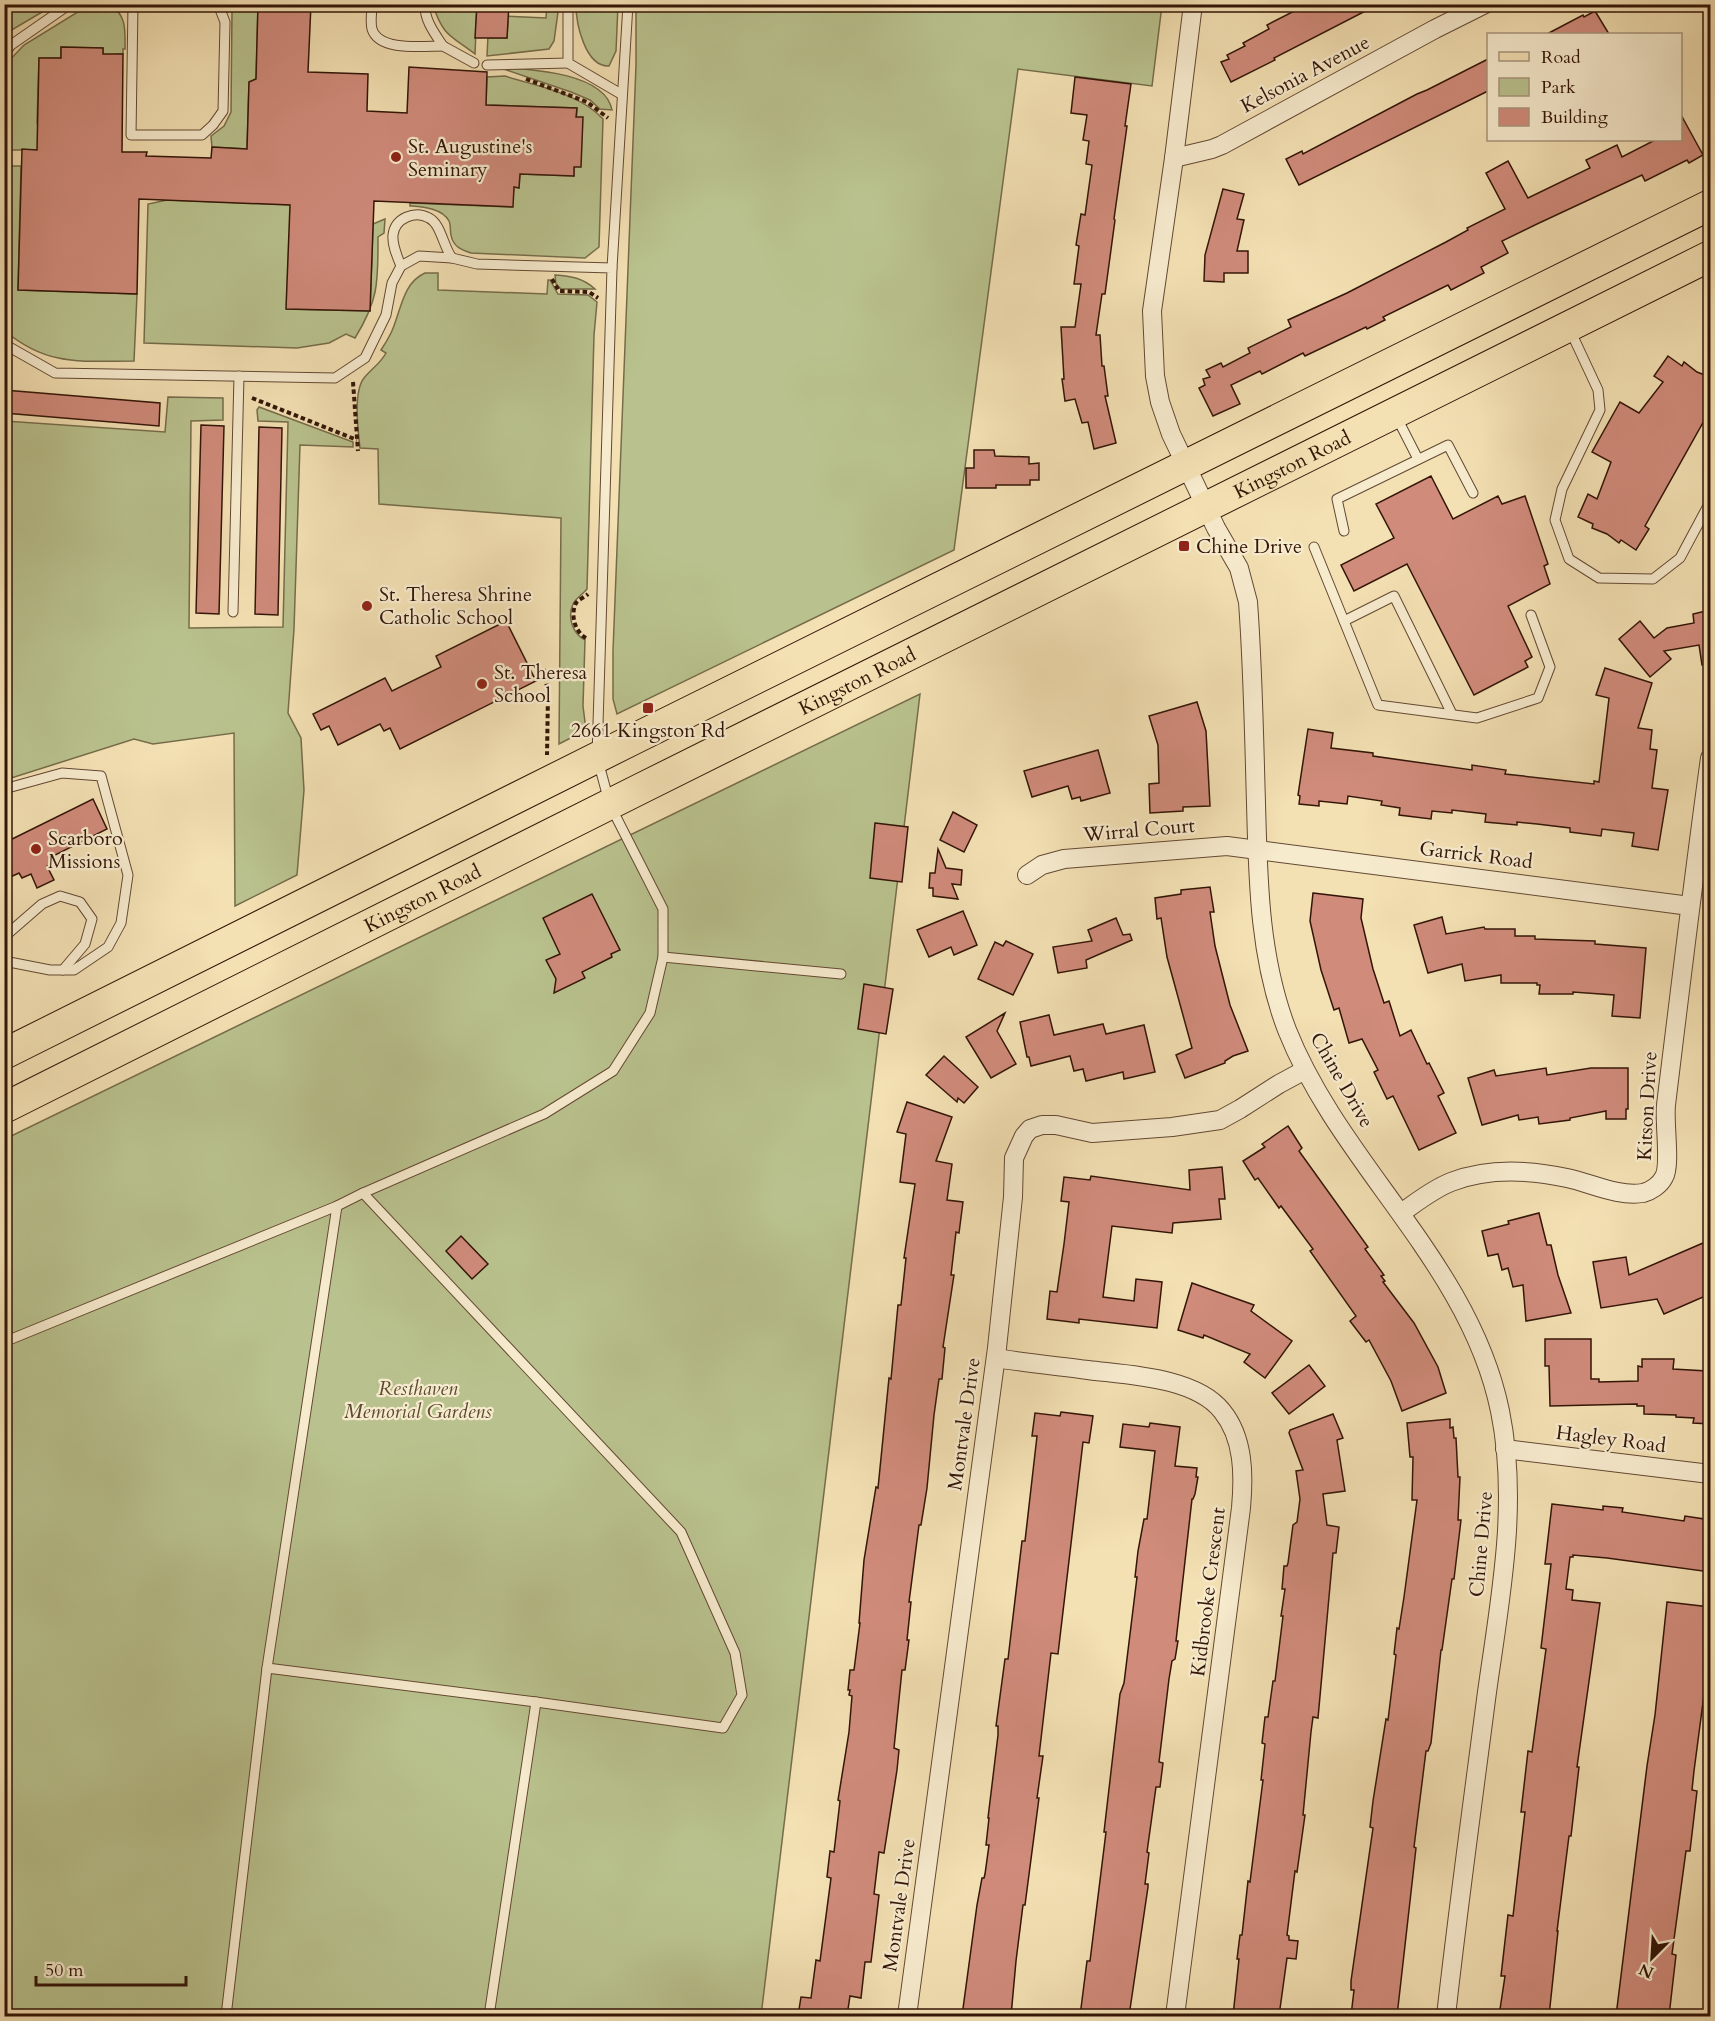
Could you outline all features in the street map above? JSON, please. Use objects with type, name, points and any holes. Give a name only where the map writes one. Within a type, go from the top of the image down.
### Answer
[{"type":"main road","points":[[4,1054],[1710,205]]},
{"type":"main road","name":"Kingston Road","points":[[4,1108],[1710,256]]},
{"type":"street","name":"Chine Drive","points":[[1193,4],[1152,311],[1155,376],[1160,402],[1172,434],[1239,568],[1248,602],[1260,911],[1269,969],[1286,1026],[1305,1070],[1443,1277],[1474,1332],[1499,1406],[1509,1477],[1502,1579],[1446,2016]]},
{"type":"street","name":"Kelsonia Avenue","points":[[1174,158],[1222,145],[1485,4]]},
{"type":"street","name":"Kitson Drive","points":[[1401,1212],[1451,1182],[1485,1173],[1503,1171],[1567,1178],[1613,1191],[1641,1193],[1651,1191],[1664,1177],[1667,1168],[1665,1111],[1710,758]]},
{"type":"street","name":"Wirral Court","points":[[1027,875],[1042,865],[1064,859],[1227,846],[1257,850]]},
{"type":"street","name":"Garrick Road","points":[[1257,850],[1690,906]]},
{"type":"street","name":"Montvale Drive","points":[[907,2016],[996,1358],[1013,1197],[1014,1158],[1024,1136],[1030,1129],[1042,1125],[1056,1125],[1092,1133],[1172,1127],[1220,1120],[1305,1070]]},
{"type":"street","name":"Kidbrooke Crescent","points":[[996,1358],[1149,1378],[1184,1387],[1205,1396],[1221,1410],[1239,1447],[1243,1482],[1241,1508],[1175,2016]]},
{"type":"street","name":"Hagley Road","points":[[1505,1449],[1710,1474]]},
{"type":"lane","points":[[4,54],[11,45],[70,4]]},
{"type":"lane","points":[[134,4],[131,135],[202,135],[223,111],[225,22],[218,4]]},
{"type":"lane","points":[[372,4],[372,29],[379,39],[393,46],[443,46]]},
{"type":"lane","points":[[425,4],[425,11],[432,30],[443,46],[474,63]]},
{"type":"lane","points":[[568,4],[568,63]]},
{"type":"lane","points":[[4,1342],[337,1206],[544,1114],[613,1071],[650,1013],[663,957],[663,909],[609,805],[597,757],[612,268],[628,4]]},
{"type":"lane","points":[[487,65],[568,63],[621,94]]},
{"type":"lane","points":[[401,266],[393,245],[393,233],[398,223],[408,216],[419,214],[430,218],[438,227],[445,248],[452,258]]},
{"type":"lane","points":[[4,344],[55,373],[335,378],[365,358],[386,315],[392,283],[401,266],[419,256],[452,258],[477,264],[612,268]]},
{"type":"lane","points":[[1568,327],[1598,390],[1600,410],[1562,489],[1555,520],[1569,559],[1599,578],[1653,579],[1680,558],[1710,502]]},
{"type":"lane","points":[[234,612],[239,376]]},
{"type":"lane","points":[[1395,413],[1418,459]]},
{"type":"lane","points":[[1344,531],[1337,500],[1448,445],[1473,493]]},
{"type":"lane","points":[[1314,547],[1378,705],[1477,718],[1538,698],[1550,667],[1531,615]]},
{"type":"lane","points":[[1344,621],[1394,596],[1452,714]]},
{"type":"lane","points":[[4,789],[62,773],[101,776],[128,875],[121,923],[108,947],[74,970],[50,970],[4,962]]},
{"type":"lane","points":[[4,937],[42,904],[60,896],[80,902],[92,919],[85,945],[63,970]]},
{"type":"lane","points":[[663,957],[841,974]]},
{"type":"lane","points":[[267,1668],[723,1728],[742,1695],[735,1653],[681,1532],[363,1193]]},
{"type":"lane","points":[[226,2016],[267,1668],[337,1206]]},
{"type":"lane","points":[[489,2016],[536,1702]]},
{"type":"path","points":[[487,65],[500,72],[588,102],[620,128]]},
{"type":"path","points":[[552,266],[553,281],[559,291],[589,292],[598,297],[602,307]]},
{"type":"path","points":[[352,366],[358,451]]},
{"type":"path","points":[[239,393],[357,440]]},
{"type":"path","points":[[588,647],[589,640],[580,635],[575,626],[574,611],[577,603],[591,590]]},
{"type":"path","points":[[544,669],[548,693],[547,756]]},
{"type":"green space","points":[[5,4],[54,4],[54,5],[5,34]]},
{"type":"green space","points":[[89,5],[110,5],[120,14],[125,30],[123,54],[103,59],[103,48],[61,47],[61,58],[39,58],[37,122],[43,150],[5,150],[4,66],[24,45]]},
{"type":"green space","points":[[229,5],[258,5],[256,79],[249,82],[247,149],[212,147],[211,136],[224,126],[231,112],[232,10]]},
{"type":"green space","points":[[433,5],[477,5],[475,54],[444,29]]},
{"type":"green space","points":[[547,5],[559,5],[554,41],[549,49],[487,56],[489,15],[490,38],[507,38],[508,21],[505,16],[546,18]]},
{"type":"green space","points":[[576,5],[618,5],[616,51],[609,66],[601,64],[588,52],[580,32]]},
{"type":"green space","points":[[636,5],[1162,5],[1152,86],[1018,69],[954,550],[617,714],[613,699],[613,651],[636,65]]},
{"type":"green space","points":[[498,67],[545,71],[581,80],[606,97],[612,110],[600,109],[590,100],[571,92]]},
{"type":"green space","points":[[505,76],[570,97],[593,110],[603,119],[599,247],[585,258],[471,253],[456,245],[451,235],[449,221],[442,213],[410,206],[410,203],[512,207],[514,187],[519,187],[520,174],[574,176],[577,108],[486,105],[487,77]]},
{"type":"green space","points":[[4,166],[21,166],[18,290],[137,294],[134,361],[66,360],[36,351],[5,331]]},
{"type":"green space","points":[[167,200],[301,205],[287,309],[369,311],[355,338],[346,334],[329,343],[297,348],[144,343],[148,204]]},
{"type":"green space","points":[[385,219],[384,233],[378,237],[376,290],[370,308],[373,224]]},
{"type":"green space","points":[[425,273],[438,273],[438,290],[547,294],[548,280],[550,280],[558,294],[588,295],[597,302],[594,335],[587,589],[574,602],[571,609],[574,630],[585,640],[583,706],[586,730],[559,744],[561,518],[379,504],[378,449],[360,448],[358,392],[364,378],[386,353],[381,350],[391,333],[407,291],[417,278]]},
{"type":"green space","points":[[555,275],[576,278],[595,289],[561,289],[556,284]]},
{"type":"green space","points":[[168,397],[223,398],[223,420],[191,421],[189,628],[283,627],[288,422],[258,421],[259,407],[353,442],[353,447],[300,445],[294,629],[288,713],[301,738],[304,790],[297,875],[235,906],[234,733],[153,744],[134,739],[5,780],[5,421],[165,432]]},
{"type":"green space","name":"Resthaven Memorial Gardens","points":[[920,694],[761,2016],[5,2016],[5,1139]]},
{"type":"building","name":"St. Augustine's Seminary","points":[[258,4],[311,4],[308,72],[368,74],[367,111],[407,113],[409,67],[487,72],[486,105],[577,108],[576,117],[583,117],[581,167],[574,167],[574,176],[520,174],[519,188],[514,187],[513,207],[374,201],[370,311],[286,309],[290,205],[139,199],[137,294],[18,290],[22,149],[37,150],[39,58],[61,58],[61,47],[103,48],[103,54],[123,54],[122,152],[147,152],[146,156],[211,158],[212,147],[247,149],[249,82],[256,79]]},
{"type":"building","points":[[477,4],[509,4],[507,38],[475,38]]},
{"type":"building","points":[[1308,4],[1379,4],[1231,82],[1221,62],[1229,59],[1227,55],[1245,46],[1243,43],[1269,29],[1267,25]]},
{"type":"building","points":[[1595,11],[1608,33],[1549,33],[1583,15],[1584,17]]},
{"type":"building","points":[[1487,60],[1487,91],[1299,185],[1286,159],[1302,151],[1303,154]]},
{"type":"building","points":[[1075,77],[1131,84],[1105,294],[1102,294],[1096,335],[1100,335],[1102,366],[1104,366],[1108,396],[1105,396],[1116,443],[1094,449],[1088,422],[1082,423],[1075,399],[1065,401],[1062,379],[1064,379],[1061,327],[1075,327],[1081,284],[1074,284],[1079,246],[1076,245],[1081,214],[1085,215],[1092,165],[1086,164],[1089,141],[1083,140],[1087,115],[1071,113]]},
{"type":"building","points":[[1682,117],[1703,155],[1689,163],[1687,160],[1645,181],[1642,175],[1502,241],[1508,253],[1481,267],[1484,273],[1451,290],[1448,285],[1383,317],[1385,320],[1367,329],[1366,327],[1305,356],[1303,353],[1262,374],[1260,371],[1231,385],[1240,404],[1213,416],[1199,388],[1205,385],[1203,379],[1210,377],[1206,370],[1221,363],[1223,367],[1250,353],[1248,348],[1291,327],[1288,320],[1347,293],[1505,209],[1486,173],[1508,161],[1528,198],[1590,168],[1586,160],[1617,145],[1622,157],[1653,141],[1682,141]]},
{"type":"building","points":[[1223,189],[1244,194],[1237,219],[1244,220],[1237,251],[1248,251],[1248,273],[1224,273],[1224,282],[1204,281],[1205,255]]},
{"type":"building","points":[[1668,356],[1682,366],[1684,362],[1697,372],[1710,377],[1710,410],[1645,526],[1649,529],[1636,550],[1621,540],[1619,543],[1607,534],[1592,528],[1593,524],[1578,517],[1588,494],[1597,499],[1611,462],[1592,452],[1620,402],[1639,413],[1663,382],[1654,376]]},
{"type":"building","points":[[4,390],[160,403],[159,426],[4,413]]},
{"type":"building","points":[[201,425],[224,426],[219,614],[196,613]]},
{"type":"building","points":[[259,427],[282,428],[278,615],[255,614]]},
{"type":"building","points":[[974,450],[994,450],[995,456],[1029,457],[1029,464],[1039,463],[1039,480],[1030,480],[1030,485],[966,488],[966,468],[974,468]]},
{"type":"building","points":[[1431,476],[1453,519],[1498,496],[1502,504],[1525,496],[1548,564],[1544,566],[1550,584],[1508,606],[1532,657],[1525,661],[1528,667],[1474,695],[1407,564],[1354,591],[1341,565],[1394,538],[1376,504]]},
{"type":"building","points":[[1710,610],[1710,664],[1702,665],[1699,645],[1664,651],[1671,659],[1650,677],[1619,639],[1640,621],[1654,638],[1667,628],[1694,623],[1693,614]]},
{"type":"building","name":"St. Theresa School","points":[[506,621],[536,681],[400,749],[390,728],[384,731],[380,724],[338,745],[329,726],[321,730],[313,714],[385,678],[392,691],[441,667],[436,656]]},
{"type":"building","points":[[1605,668],[1652,683],[1638,728],[1652,730],[1650,749],[1657,750],[1652,788],[1668,790],[1658,850],[1632,846],[1634,833],[1602,829],[1601,836],[1570,832],[1570,828],[1537,824],[1485,822],[1486,814],[1452,810],[1452,813],[1432,811],[1431,819],[1399,815],[1400,808],[1381,805],[1382,801],[1348,796],[1347,804],[1319,801],[1319,806],[1299,804],[1300,796],[1298,795],[1308,729],[1333,733],[1331,748],[1373,753],[1373,756],[1472,770],[1472,765],[1506,770],[1505,774],[1594,784],[1594,781],[1599,782],[1609,698],[1596,695]]},
{"type":"building","points":[[1197,702],[1206,731],[1210,806],[1183,807],[1183,811],[1150,813],[1149,784],[1159,783],[1158,745],[1149,716]]},
{"type":"building","points":[[1098,750],[1110,793],[1081,801],[1080,797],[1072,799],[1068,786],[1032,797],[1024,771]]},
{"type":"building","name":"Scarboro Missions","points":[[93,799],[107,829],[53,856],[56,862],[47,866],[54,880],[37,888],[31,874],[22,878],[19,873],[4,880],[4,843]]},
{"type":"building","points":[[953,812],[977,825],[964,852],[940,840]]},
{"type":"building","points":[[875,823],[908,827],[902,882],[870,878]]},
{"type":"building","points":[[938,849],[946,868],[962,870],[961,885],[952,884],[958,899],[933,896],[933,888],[929,888],[930,873],[935,873]]},
{"type":"building","points":[[1210,887],[1214,912],[1210,912],[1215,946],[1230,1005],[1248,1051],[1233,1056],[1225,1063],[1185,1078],[1176,1055],[1192,1048],[1167,957],[1161,918],[1157,919],[1155,898],[1181,894],[1181,890]]},
{"type":"building","points":[[1313,893],[1363,899],[1361,918],[1384,1003],[1389,1001],[1400,1036],[1411,1030],[1444,1093],[1438,1096],[1456,1133],[1419,1150],[1393,1096],[1387,1099],[1374,1072],[1378,1070],[1362,1039],[1349,1043],[1339,1008],[1334,1010],[1321,970],[1310,921]]},
{"type":"building","points":[[592,894],[620,950],[611,954],[612,957],[582,972],[585,978],[554,993],[556,979],[546,960],[560,954],[543,918]]},
{"type":"building","points":[[963,911],[977,945],[954,955],[951,947],[929,957],[917,930]]},
{"type":"building","points":[[1442,917],[1446,934],[1484,927],[1485,929],[1515,929],[1515,936],[1535,936],[1535,939],[1595,941],[1595,944],[1646,948],[1640,1018],[1612,1016],[1614,995],[1573,992],[1573,994],[1539,994],[1540,985],[1537,983],[1501,983],[1501,975],[1465,981],[1462,964],[1428,973],[1414,925]]},
{"type":"building","points":[[1116,918],[1123,935],[1130,934],[1132,940],[1086,960],[1087,968],[1058,973],[1053,947],[1092,941],[1088,930]]},
{"type":"building","points":[[1006,941],[1033,954],[1013,995],[978,979],[995,942],[1003,946]]},
{"type":"building","points":[[864,984],[893,989],[886,1034],[858,1029]]},
{"type":"building","points":[[1005,1013],[997,1031],[1016,1064],[991,1078],[966,1037]]},
{"type":"building","points":[[1049,1015],[1054,1035],[1103,1024],[1106,1034],[1144,1025],[1155,1072],[1124,1079],[1123,1072],[1086,1081],[1083,1069],[1074,1071],[1070,1056],[1031,1066],[1020,1022]]},
{"type":"building","points":[[944,1056],[978,1087],[964,1103],[958,1098],[957,1102],[926,1075]]},
{"type":"building","points":[[1546,1068],[1547,1075],[1591,1068],[1628,1068],[1626,1119],[1606,1119],[1606,1111],[1570,1118],[1570,1120],[1539,1124],[1538,1117],[1519,1120],[1518,1115],[1482,1125],[1468,1078],[1494,1070],[1496,1076]]},
{"type":"building","points":[[907,1102],[952,1117],[936,1161],[952,1164],[947,1200],[963,1202],[959,1233],[956,1232],[951,1275],[954,1275],[943,1347],[945,1348],[942,1379],[939,1379],[927,1488],[921,1525],[919,1525],[909,1602],[911,1602],[907,1640],[909,1640],[905,1670],[902,1670],[894,1748],[899,1750],[897,1770],[884,1853],[879,1852],[874,1894],[879,1895],[871,1962],[865,1962],[861,1998],[850,1996],[847,2016],[798,2016],[801,1997],[811,1998],[816,1960],[820,1961],[831,1878],[827,1877],[830,1851],[834,1852],[840,1801],[838,1800],[849,1732],[852,1696],[849,1695],[850,1690],[848,1690],[850,1670],[854,1670],[864,1560],[876,1487],[878,1488],[898,1305],[901,1305],[906,1258],[904,1258],[915,1184],[900,1182],[906,1134],[897,1132]]},
{"type":"building","points":[[1288,1126],[1302,1148],[1299,1151],[1368,1247],[1365,1249],[1384,1275],[1381,1276],[1385,1281],[1383,1282],[1414,1323],[1438,1367],[1446,1393],[1402,1411],[1391,1381],[1369,1340],[1366,1342],[1350,1321],[1356,1316],[1310,1251],[1313,1249],[1258,1178],[1255,1180],[1243,1161],[1265,1147],[1262,1144]]},
{"type":"building","points":[[1222,1167],[1225,1199],[1219,1199],[1221,1219],[1173,1223],[1172,1233],[1112,1226],[1103,1297],[1134,1301],[1136,1279],[1162,1282],[1157,1328],[1079,1319],[1079,1323],[1047,1319],[1050,1291],[1057,1292],[1064,1244],[1069,1202],[1061,1201],[1064,1177],[1090,1180],[1091,1176],[1190,1190],[1189,1170]]},
{"type":"building","points":[[1539,1213],[1547,1245],[1551,1245],[1571,1313],[1526,1321],[1523,1285],[1513,1287],[1508,1268],[1502,1270],[1498,1254],[1488,1256],[1482,1231]]},
{"type":"building","points":[[461,1236],[488,1264],[472,1279],[446,1251]]},
{"type":"building","points":[[1710,1240],[1710,1294],[1664,1314],[1657,1299],[1601,1308],[1593,1262],[1626,1257],[1629,1275]]},
{"type":"building","points":[[1192,1283],[1254,1305],[1251,1311],[1292,1341],[1265,1378],[1244,1362],[1250,1354],[1204,1335],[1203,1338],[1178,1330]]},
{"type":"building","points":[[1545,1339],[1591,1339],[1591,1379],[1599,1379],[1599,1382],[1638,1381],[1638,1366],[1642,1367],[1642,1359],[1674,1359],[1673,1369],[1707,1371],[1705,1399],[1710,1399],[1710,1424],[1693,1423],[1694,1418],[1676,1417],[1676,1415],[1644,1414],[1644,1406],[1637,1406],[1637,1404],[1550,1406],[1549,1366],[1545,1366]]},
{"type":"building","points":[[1309,1365],[1325,1386],[1289,1414],[1272,1393]]},
{"type":"building","points":[[1061,1412],[1093,1416],[1089,1443],[1083,1442],[1058,1654],[1051,1653],[1039,1756],[1043,1756],[1037,1798],[1039,1798],[1025,1905],[1023,1905],[1011,2016],[962,2016],[977,1905],[989,1845],[986,1845],[998,1735],[998,1726],[996,1726],[1005,1659],[1008,1659],[1022,1541],[1025,1541],[1037,1436],[1032,1436],[1035,1413],[1060,1416]]},
{"type":"building","points":[[1333,1414],[1343,1438],[1337,1440],[1345,1491],[1323,1494],[1327,1525],[1339,1527],[1336,1553],[1333,1553],[1318,1718],[1313,1717],[1303,1815],[1305,1815],[1287,1935],[1289,1940],[1298,1941],[1296,1959],[1287,1958],[1279,2016],[1233,2016],[1240,1935],[1242,1935],[1248,1881],[1250,1882],[1263,1780],[1261,1780],[1265,1744],[1262,1743],[1265,1717],[1268,1717],[1273,1681],[1275,1681],[1283,1616],[1281,1616],[1285,1589],[1282,1589],[1284,1566],[1288,1563],[1293,1525],[1297,1522],[1300,1499],[1296,1471],[1303,1470],[1289,1433],[1290,1430]]},
{"type":"building","points":[[1450,1419],[1450,1428],[1453,1427],[1454,1438],[1456,1438],[1458,1477],[1460,1477],[1458,1520],[1461,1520],[1454,1579],[1452,1579],[1441,1650],[1431,1743],[1426,1751],[1397,2016],[1351,2016],[1354,1990],[1351,1990],[1351,1981],[1373,1828],[1370,1827],[1373,1801],[1386,1719],[1388,1720],[1397,1628],[1399,1629],[1417,1500],[1412,1500],[1413,1457],[1410,1457],[1407,1423]]},
{"type":"building","points":[[1150,1423],[1180,1427],[1175,1466],[1197,1468],[1196,1477],[1198,1477],[1192,1499],[1176,1641],[1178,1641],[1169,1679],[1159,1762],[1163,1763],[1160,1787],[1156,1787],[1147,1852],[1149,1853],[1145,1884],[1148,1884],[1148,1887],[1129,2016],[1080,2016],[1087,1961],[1090,1961],[1120,1694],[1124,1683],[1137,1577],[1135,1577],[1138,1551],[1144,1519],[1147,1519],[1155,1451],[1120,1447],[1123,1424],[1149,1427]]},
{"type":"building","points":[[1552,1504],[1603,1510],[1603,1506],[1623,1508],[1622,1512],[1684,1521],[1685,1516],[1704,1519],[1704,1524],[1710,1525],[1710,1572],[1607,1558],[1573,1555],[1570,1557],[1566,1589],[1573,1590],[1572,1600],[1600,1603],[1577,1767],[1579,1767],[1557,1931],[1549,2016],[1499,2016],[1505,1976],[1501,1976],[1508,1915],[1513,1916],[1525,1812],[1521,1812],[1528,1751],[1532,1752],[1546,1649],[1541,1648],[1551,1564],[1545,1564]]},
{"type":"building","points":[[1667,1602],[1710,1607],[1710,1687],[1705,1687],[1694,1771],[1692,1790],[1697,1791],[1690,1851],[1686,1851],[1672,1954],[1676,1955],[1669,2016],[1616,2016],[1655,1715]]},
{"type":"place","name":"St. Augustine's Seminary","points":[[396,157]]},
{"type":"place","name":"Chine Drive","points":[[1184,546]]},
{"type":"place","name":"St. Theresa Shrine Catholic School","points":[[367,606]]},
{"type":"place","name":"St. Theresa School","points":[[482,684]]},
{"type":"place","name":"2661 Kingston Rd","points":[[648,708]]},
{"type":"place","name":"Scarboro Missions","points":[[36,849]]}]
